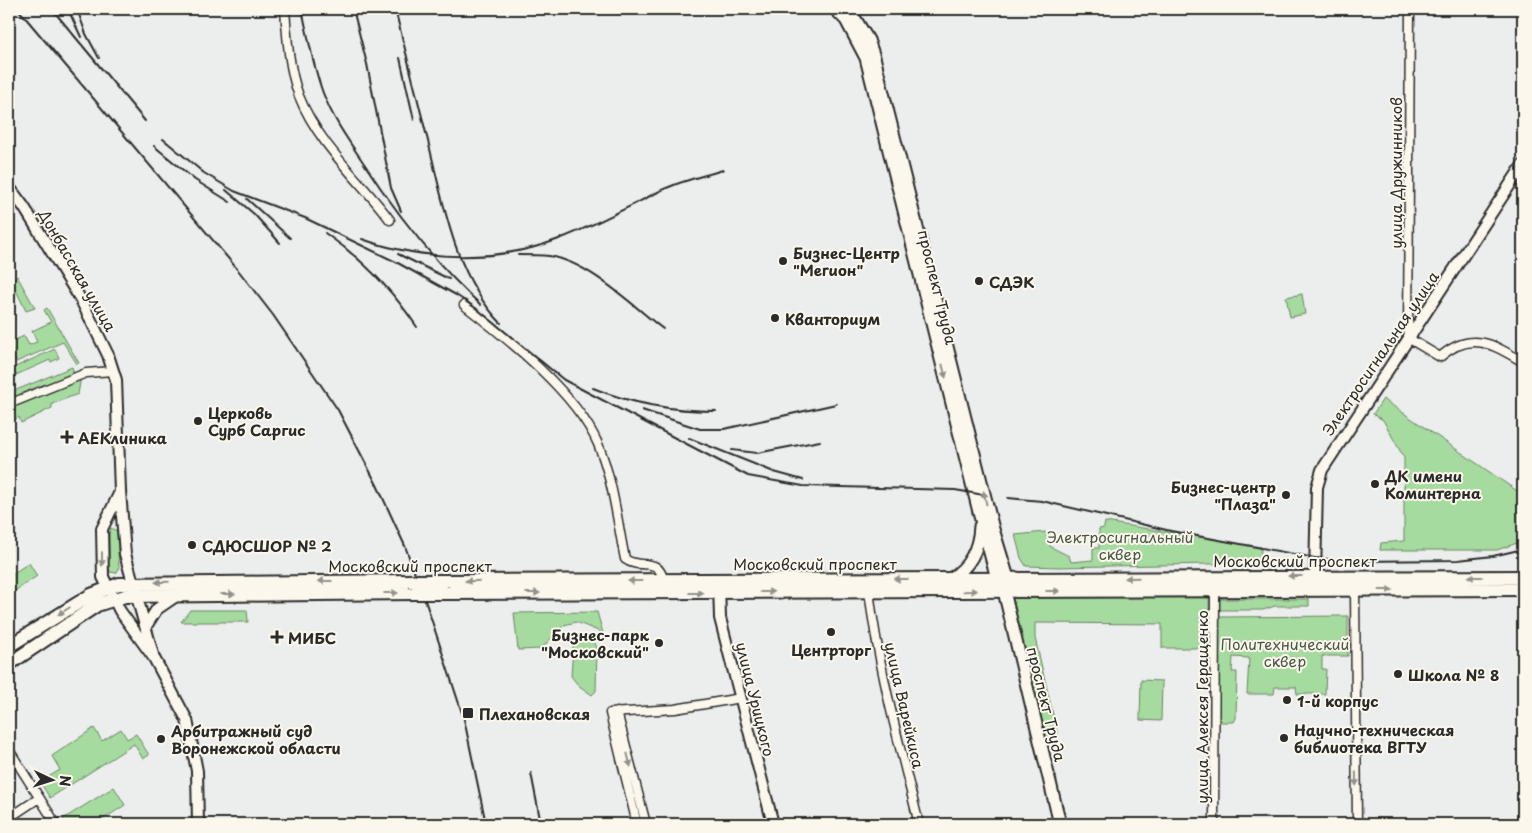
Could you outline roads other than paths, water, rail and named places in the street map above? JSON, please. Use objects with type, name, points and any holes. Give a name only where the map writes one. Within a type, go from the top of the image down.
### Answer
[{"type":"main road","name":"проспект Труда","points":[[835,9],[846,20],[866,58],[890,137],[993,529],[1003,583],[1060,824]]},
{"type":"main road","name":"проспект Труда","points":[[849,9],[868,40],[980,516],[1003,583]]},
{"type":"main road","points":[[950,579],[971,560],[979,536],[980,516]]},
{"type":"main road","name":"Московский проспект","points":[[448,587],[664,581],[719,586],[869,591],[1003,583],[1315,576],[1523,577]]},
{"type":"main road","name":"Московский проспект","points":[[9,646],[91,595],[107,588],[719,586],[950,579],[1003,583],[1215,590],[1523,589]]},
{"type":"main road","name":"Московский проспект","points":[[9,664],[98,605],[136,589],[180,594],[411,587]]},
{"type":"street","points":[[285,9],[292,68],[299,95],[311,121],[390,220]]},
{"type":"street","name":"улица Дружинников","points":[[1408,338],[1410,9]]},
{"type":"street","name":"Электросигнальная улица","points":[[1315,576],[1317,487],[1322,470],[1523,165]]},
{"type":"street","name":"Донбасская улица","points":[[9,187],[24,207],[81,300],[114,371],[125,554],[154,658]]},
{"type":"street","points":[[464,305],[561,388],[598,446],[617,510],[625,559],[631,564],[652,564],[658,567],[664,581]]},
{"type":"street","points":[[1408,338],[1440,357],[1449,349],[1463,342],[1480,341],[1500,348],[1523,362]]},
{"type":"street","points":[[9,404],[86,372],[114,371]]},
{"type":"street","name":"Донбасская улица","points":[[120,491],[102,529],[102,571],[113,600],[130,627],[154,658]]},
{"type":"street","points":[[102,529],[109,522],[114,522],[123,529]]},
{"type":"street","name":"улица Урицкого","points":[[719,586],[720,618],[773,824]]},
{"type":"street","name":"улица Алексея Геращенко","points":[[1214,824],[1215,590]]},
{"type":"street","points":[[1355,590],[1356,824]]},
{"type":"street","name":"улица Варейкиса","points":[[869,591],[877,648],[887,696],[919,824]]},
{"type":"street","points":[[130,627],[136,629],[146,626],[156,608],[180,594]]},
{"type":"street","points":[[154,658],[182,708],[191,736],[197,771],[198,824]]},
{"type":"street","points":[[613,713],[675,709],[740,698]]},
{"type":"street","points":[[613,713],[638,824]]},
{"type":"street","points":[[613,713],[646,824]]},
{"type":"street","points":[[9,750],[56,824]]},
{"type":"street","points":[[9,818],[40,798]]},
{"type":"railway","points":[[18,9],[238,270],[273,315],[338,410],[377,485],[405,546],[427,606],[464,719],[486,824]]},
{"type":"railway","points":[[52,9],[145,121]]},
{"type":"railway","points":[[68,9],[81,37]]},
{"type":"railway","points":[[77,9],[86,34],[99,58]]},
{"type":"railway","points":[[302,9],[319,83],[331,112],[341,129],[389,200],[417,237],[481,305]]},
{"type":"railway","points":[[353,9],[367,64],[391,188],[401,211]]},
{"type":"railway","points":[[395,9],[453,239],[472,284],[485,304],[501,323]]},
{"type":"railway","points":[[400,58],[414,120]]},
{"type":"railway","points":[[163,139],[204,173],[234,191],[305,218],[396,262],[456,295],[477,309],[564,380],[748,476],[803,486],[955,490],[984,495]]},
{"type":"railway","points":[[154,146],[195,180],[230,202]]},
{"type":"railway","points":[[362,239],[410,252],[435,255],[486,255],[511,252],[536,247],[559,239],[669,187],[723,170]]},
{"type":"railway","points":[[226,190],[254,214],[280,243]]},
{"type":"railway","points":[[247,199],[290,238]]},
{"type":"railway","points":[[325,233],[376,276],[417,327]]},
{"type":"railway","points":[[398,254],[449,279]]},
{"type":"railway","points":[[518,255],[549,256],[579,267],[594,275],[624,297],[663,329]]},
{"type":"railway","points":[[593,388],[653,406],[684,410],[716,411]]},
{"type":"railway","points":[[642,410],[700,429],[724,429],[836,404]]},
{"type":"railway","points":[[689,438],[774,472],[803,480]]},
{"type":"railway","points":[[732,450],[757,453],[820,441]]},
{"type":"railway","points":[[1008,498],[1042,501],[1171,531],[1315,558],[1353,561],[1458,560],[1493,556],[1523,549]]},
{"type":"railway","points":[[531,773],[541,824]]},
{"type":"place","name":"Бизнес-Центр \"Мегион\"","points":[[783,261]]},
{"type":"place","name":"СДЭК","points":[[979,281]]},
{"type":"place","name":"Кванториум","points":[[775,318]]},
{"type":"place","name":"Церковь Сурб Саргис","points":[[198,421]]},
{"type":"place","name":"АЕКлиника","points":[[67,437]]},
{"type":"place","name":"ДК имени Коминтерна","points":[[1375,484]]},
{"type":"place","name":"Бизнес-центр \"Плаза\"","points":[[1286,495]]},
{"type":"place","name":"СДЮСШОР № 2","points":[[192,545]]},
{"type":"place","name":"Центрторг","points":[[831,632]]},
{"type":"place","name":"МИБС","points":[[277,637]]},
{"type":"place","name":"Бизнес-парк \"Московский\"","points":[[659,643]]},
{"type":"place","name":"Школа № 8","points":[[1398,674]]},
{"type":"place","name":"1-й корпус","points":[[1287,700]]},
{"type":"place","name":"Плехановская","points":[[468,713]]},
{"type":"place","name":"Научно-техническая библиотека ВГТУ","points":[[1284,738]]},
{"type":"place","name":"Арбитражный суд Воронежской области","points":[[161,739]]},
{"type":"park label","name":"Электросигнальный сквер","points":[[1120,544]]},
{"type":"park label","name":"Политехнический сквер","points":[[1285,652]]}]
